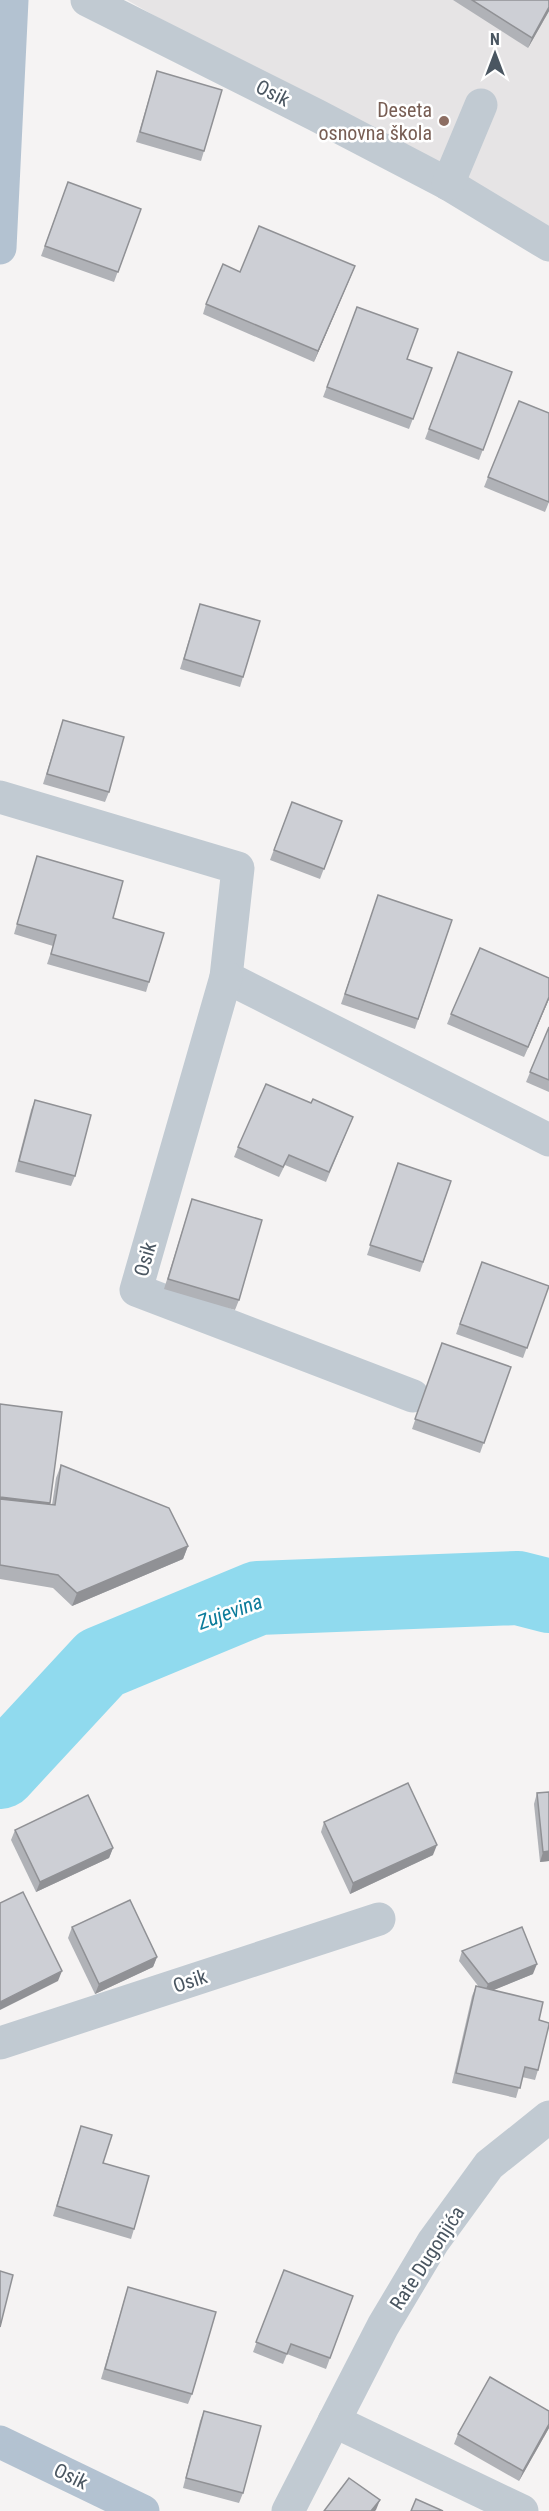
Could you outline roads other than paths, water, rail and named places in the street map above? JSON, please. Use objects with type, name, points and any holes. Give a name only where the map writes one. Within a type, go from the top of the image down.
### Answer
[{"type":"main road","points":[[0,248],[12,0]]},
{"type":"main road","name":"Osik","points":[[0,2442],[143,2511]]},
{"type":"street","name":"Osik","points":[[87,0],[448,184],[549,245]]},
{"type":"street","points":[[448,184],[481,105]]},
{"type":"street","name":"Osik","points":[[0,797],[238,868],[226,977],[136,1290],[413,1396]]},
{"type":"street","points":[[226,977],[549,1140]]},
{"type":"street","name":"Osik","points":[[0,2043],[379,1919]]},
{"type":"street","name":"Rate Dugonjića","points":[[288,2511],[383,2326],[433,2242],[489,2165],[549,2117]]},
{"type":"street","points":[[334,2421],[522,2511]]},
{"type":"waterway","name":"Zujevina","points":[[0,1772],[101,1663],[258,1598],[518,1588],[549,1596]]},
{"type":"place","name":"Deseta osnovna škola","points":[[444,121]]}]
